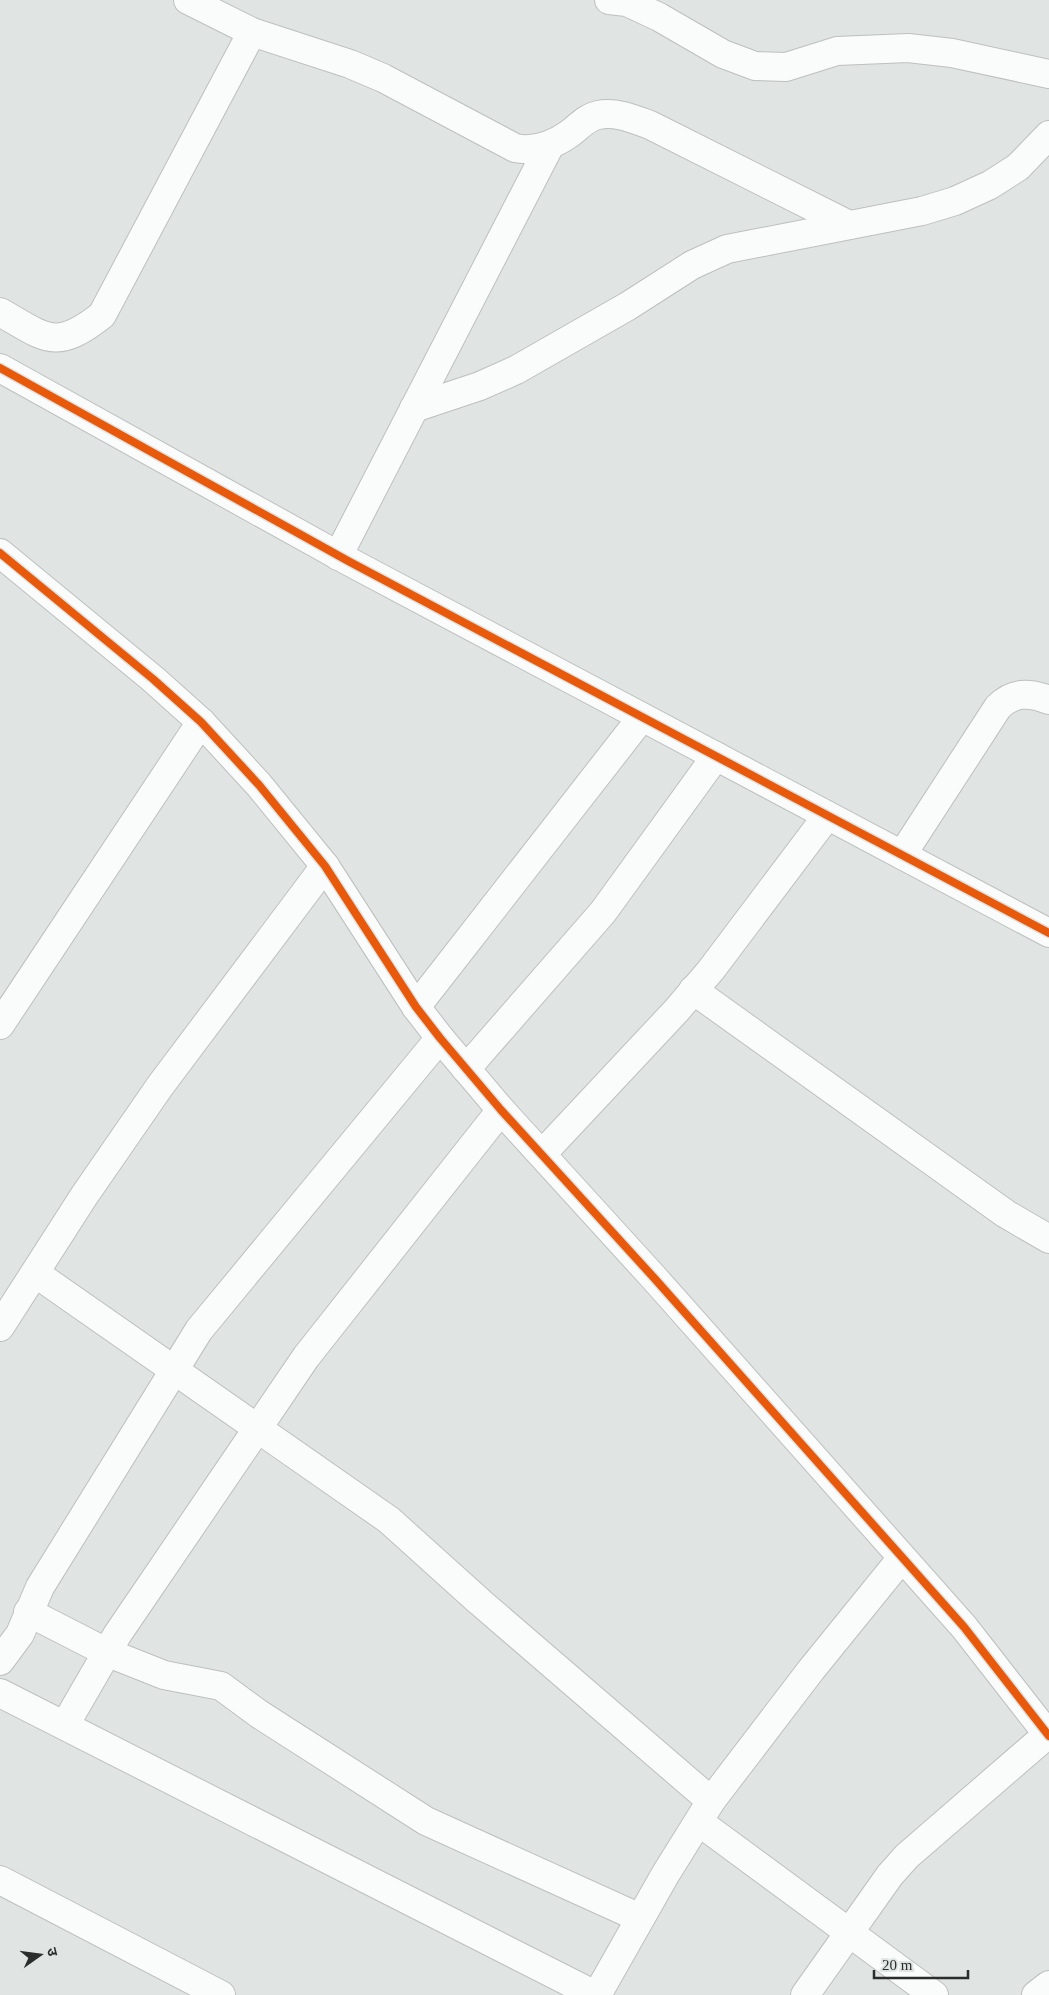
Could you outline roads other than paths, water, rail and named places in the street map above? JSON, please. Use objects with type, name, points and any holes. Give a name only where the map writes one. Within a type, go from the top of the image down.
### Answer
[{"type":"street","points":[[188,0],[252,32],[341,61],[383,78],[515,148],[530,151],[550,145],[570,134],[582,122],[598,115],[624,116],[650,125],[849,225]]},
{"type":"street","points":[[609,0],[627,2],[659,17],[723,54],[755,66],[786,67],[837,51],[908,48],[952,53],[1049,74]]},
{"type":"street","points":[[0,312],[44,337],[69,337],[84,329],[102,315],[252,32]]},
{"type":"street","points":[[414,408],[480,386],[516,370],[628,306],[692,265],[727,249],[922,211],[955,201],[990,185],[1018,167],[1049,135]]},
{"type":"street","points":[[338,556],[550,145]]},
{"type":"street","points":[[0,368],[338,556],[1049,933]]},
{"type":"street","points":[[0,553],[153,679],[200,722],[259,785],[325,866],[416,1007],[440,1038],[501,1110],[809,1451],[902,1559],[964,1627],[1048,1735],[907,1856],[890,1876],[805,1995]]},
{"type":"street","points":[[902,855],[998,707],[1007,698],[1025,693],[1049,700]]},
{"type":"street","points":[[416,1007],[642,717]]},
{"type":"street","points":[[0,1025],[200,722]]},
{"type":"street","points":[[466,1069],[603,912],[716,756]]},
{"type":"street","points":[[542,1154],[693,990],[827,816]]},
{"type":"street","points":[[0,1327],[84,1196],[160,1086],[325,866]]},
{"type":"street","points":[[693,990],[1006,1214],[1049,1239]]},
{"type":"street","points":[[0,1661],[20,1634],[40,1588],[199,1330],[440,1038]]},
{"type":"street","points":[[65,1725],[106,1652],[306,1357],[501,1110]]},
{"type":"street","points":[[35,1273],[390,1520],[705,1812],[919,1991]]},
{"type":"street","points":[[0,1693],[596,1995],[640,1918],[705,1812],[816,1664],[902,1559]]},
{"type":"street","points":[[28,1612],[106,1652],[164,1675],[221,1686],[259,1714],[426,1821],[640,1918]]},
{"type":"street","points":[[0,1880],[221,1995]]},
{"type":"street","points":[[1036,1995],[1049,1985]]}]
